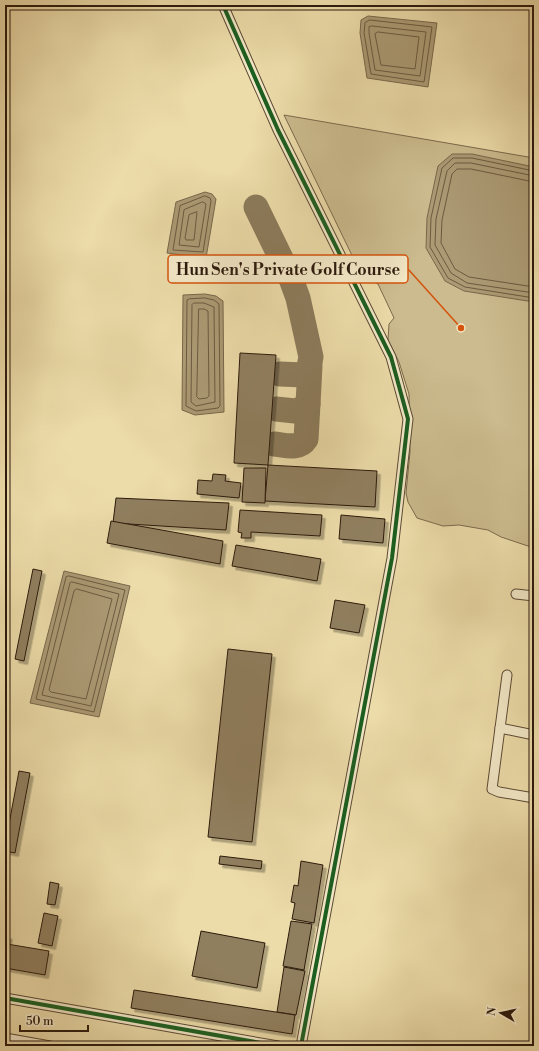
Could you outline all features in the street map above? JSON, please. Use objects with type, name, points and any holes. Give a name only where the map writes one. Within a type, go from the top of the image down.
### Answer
[{"type":"street","points":[[223,5],[278,130],[391,357],[408,419],[392,558],[301,1046]]},
{"type":"street","points":[[516,594],[534,596]]},
{"type":"street","points":[[507,674],[492,789],[499,792],[534,798]]},
{"type":"street","points":[[500,728],[534,735]]},
{"type":"street","points":[[5,998],[278,1046]]},
{"type":"street","points":[[5,1038],[50,1046]]},
{"type":"shaded area","points":[[284,115],[534,158],[534,548],[501,537],[488,530],[459,525],[443,526],[417,518],[408,502],[406,493],[410,452],[409,394],[399,362],[388,340],[389,324],[394,318],[378,284],[362,276]]},
{"type":"water","points":[[368,16],[437,23],[428,87],[367,78],[360,33],[361,20]]},
{"type":"water","points":[[452,154],[472,154],[534,167],[534,302],[464,291],[445,281],[426,248],[427,218],[438,166]]},
{"type":"water","points":[[205,192],[212,194],[216,199],[206,258],[167,253],[176,202]]},
{"type":"water","points":[[205,294],[216,296],[223,301],[224,412],[195,415],[182,410],[183,295]]},
{"type":"water","points":[[64,571],[130,586],[99,717],[30,703]]},
{"type":"building","points":[[240,353],[276,355],[268,465],[234,463]]},
{"type":"building","points":[[268,465],[377,471],[375,507],[265,501]]},
{"type":"building","points":[[244,468],[266,468],[265,503],[242,502]]},
{"type":"building","points":[[213,474],[226,475],[225,481],[241,483],[239,498],[197,494],[198,480],[212,481]]},
{"type":"building","points":[[116,498],[229,503],[226,530],[113,523]]},
{"type":"building","points":[[240,510],[322,515],[320,536],[251,532],[251,538],[241,538],[242,533],[238,532]]},
{"type":"building","points":[[341,515],[385,519],[383,543],[339,539]]},
{"type":"building","points":[[111,521],[223,541],[220,564],[107,543]]},
{"type":"building","points":[[236,545],[321,559],[317,581],[232,566]]},
{"type":"building","points":[[33,569],[42,571],[24,661],[15,659]]},
{"type":"building","points":[[335,600],[365,605],[359,633],[330,628]]},
{"type":"building","points":[[228,649],[272,654],[252,842],[208,837]]},
{"type":"building","points":[[19,771],[30,773],[15,853],[5,851],[5,845]]},
{"type":"building","points":[[220,856],[262,861],[261,869],[219,864]]},
{"type":"building","points":[[301,861],[323,865],[314,923],[292,919],[295,903],[291,902],[294,885],[298,886]]},
{"type":"building","points":[[50,882],[59,884],[55,905],[47,904]]},
{"type":"building","points":[[44,913],[58,916],[52,946],[38,943]]},
{"type":"building","points":[[291,921],[312,924],[304,970],[283,966]]},
{"type":"building","points":[[201,931],[265,943],[257,988],[192,976]]},
{"type":"building","points":[[5,935],[9,936],[7,944],[49,951],[45,975],[5,968]]},
{"type":"building","points":[[284,967],[305,971],[296,1015],[277,1012]]},
{"type":"building","points":[[134,990],[295,1015],[292,1034],[131,1008]]},
{"type":"taxiway","points":[[256,207],[291,279],[298,298],[311,357],[308,372],[304,375],[280,374]]},
{"type":"taxiway","points":[[276,409],[295,411],[306,407],[308,404],[310,366]]},
{"type":"taxiway","points":[[274,444],[296,446],[300,445],[306,439],[308,404]]},
{"type":"cycle path","points":[[223,5],[278,130],[391,357],[408,419],[392,558],[301,1046]]},
{"type":"cycle path","points":[[5,998],[278,1046]]},
{"type":"place","name":"Hun Sen's Private Golf Course","points":[[461,328]]}]
